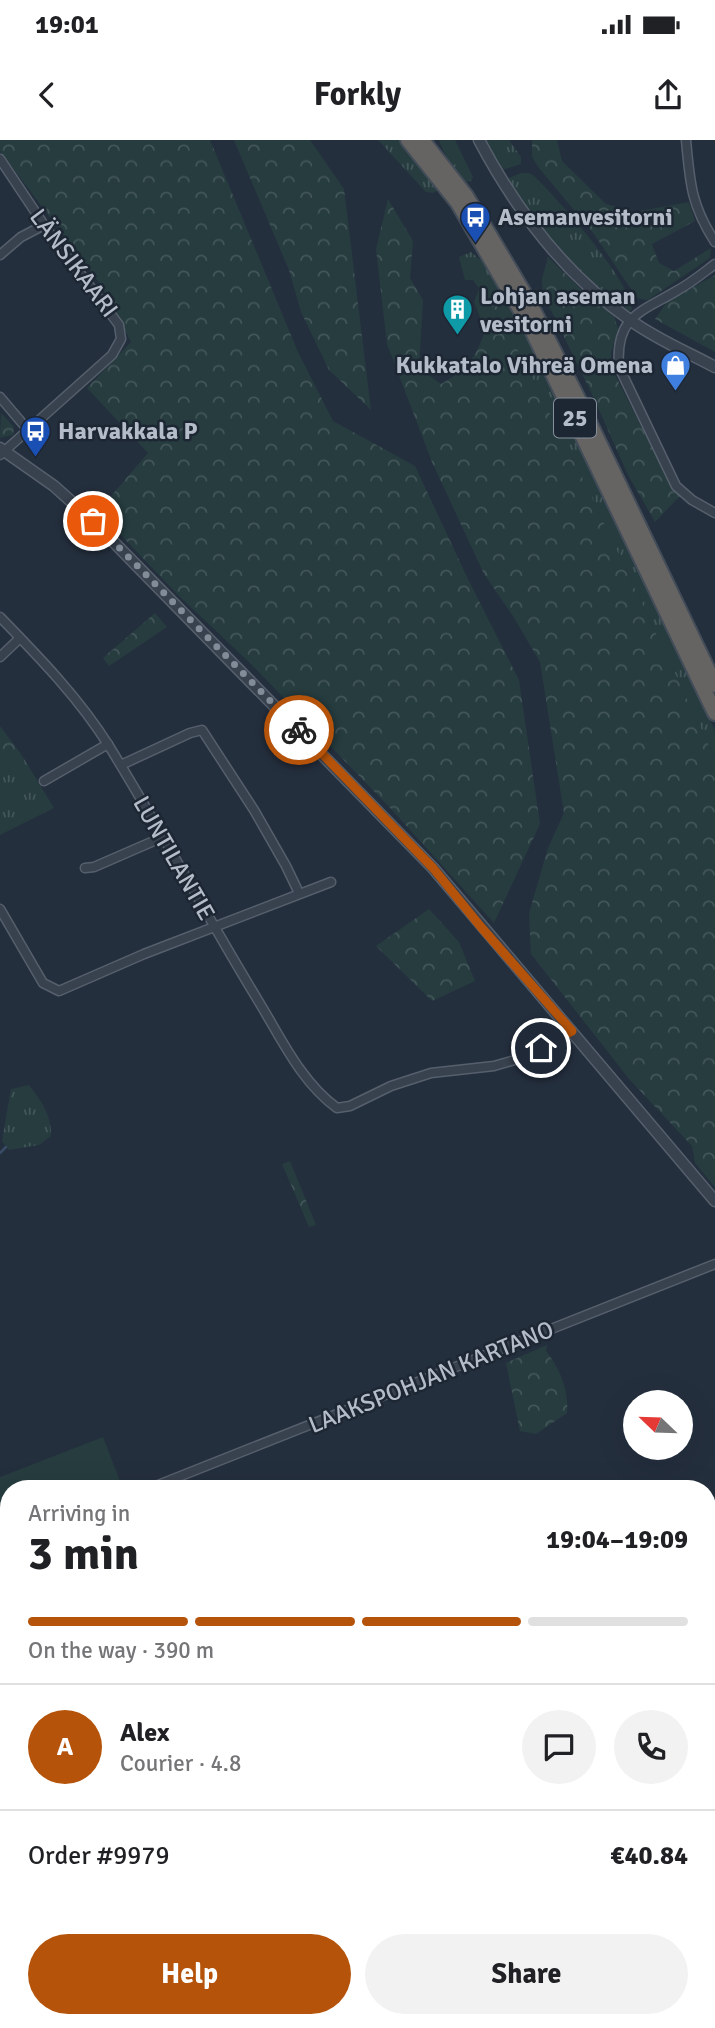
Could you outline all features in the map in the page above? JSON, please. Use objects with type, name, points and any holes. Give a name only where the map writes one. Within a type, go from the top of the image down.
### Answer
[{"type":"highway","name":"25","points":[[408,140],[458,203],[531,328],[715,713]]},
{"type":"highway","name":"25","points":[[422,140],[467,196],[528,300],[715,685]]},
{"type":"street","points":[[479,140],[506,189],[535,231],[587,286],[630,320],[715,366]]},
{"type":"street","points":[[685,140],[692,197],[715,242]]},
{"type":"street","name":"LÄNSIKAARI","points":[[0,159],[44,225],[119,325],[121,339],[112,355],[1,451]]},
{"type":"street","points":[[0,255],[21,237],[44,225]]},
{"type":"street","points":[[715,264],[679,290],[640,310],[630,320],[618,348],[619,367],[676,486],[692,500],[715,513]]},
{"type":"street","points":[[0,397],[28,430]]},
{"type":"street","points":[[1,451],[54,486],[93,521],[433,868],[715,1201]]},
{"type":"street","name":"LUNTILANTIE","points":[[0,617],[71,693],[108,744],[296,1064],[337,1108],[350,1107],[391,1086],[431,1073],[494,1066],[525,1057],[572,1031]]},
{"type":"street","points":[[0,657],[20,638]]},
{"type":"street","points":[[121,765],[202,730],[254,810],[299,894]]},
{"type":"street","points":[[44,781],[108,744]]},
{"type":"street","points":[[85,868],[94,867],[163,837]]},
{"type":"street","points":[[0,909],[43,983],[59,991],[144,954],[331,881]]},
{"type":"street","name":"LAAKSPOHJAN KARTANO","points":[[171,1480],[715,1265]]},
{"type":"green space","points":[[0,140],[210,140],[298,352],[333,421],[415,466],[519,680],[540,824],[494,923],[393,811],[98,511],[148,453],[87,388],[131,342],[101,285],[0,151]]},
{"type":"green space","points":[[234,140],[310,140],[344,189],[371,410],[329,370],[301,312],[289,270]]},
{"type":"green space","points":[[378,140],[400,140],[440,189],[433,193],[426,192]]},
{"type":"green space","points":[[439,140],[455,140],[473,177],[471,181],[465,182],[457,172]]},
{"type":"green space","points":[[484,140],[509,140],[521,157],[521,164],[502,170]]},
{"type":"green space","points":[[532,140],[557,140],[562,161],[606,204],[635,212],[689,202],[695,221],[652,244],[659,263],[674,271],[711,248],[710,258],[648,300],[637,298],[594,234],[539,168],[532,157]]},
{"type":"green space","points":[[521,173],[534,176],[591,240],[619,280],[632,310],[629,311],[610,297],[577,267],[533,217],[507,179]]},
{"type":"green space","points":[[388,199],[413,241],[410,278],[423,300],[419,368],[441,384],[469,362],[478,349],[485,330],[474,302],[479,289],[505,325],[583,479],[715,758],[715,1187],[695,1163],[692,1146],[630,1080],[531,954],[529,913],[548,848],[564,813],[540,662],[484,574],[432,462],[387,344],[376,249]]},
{"type":"green space","points":[[471,252],[488,266],[515,313],[590,461],[715,730],[715,758],[583,479],[505,325],[473,280],[465,280],[459,257]]},
{"type":"green space","points":[[548,257],[593,301],[614,316],[618,329],[611,352],[611,367],[673,489],[680,496],[655,522],[628,475],[543,294],[542,279]]},
{"type":"green space","points":[[715,275],[715,352],[655,319],[667,302]]},
{"type":"green space","points":[[1,413],[14,427],[13,435],[0,438]]},
{"type":"green space","points":[[155,613],[167,627],[109,666],[103,658]]},
{"type":"green space","points":[[0,726],[21,754],[0,782]]},
{"type":"green space","points":[[21,754],[54,808],[0,835],[0,782]]},
{"type":"green space","points":[[429,909],[459,942],[475,981],[432,1001],[376,946]]},
{"type":"green space","points":[[29,1085],[45,1109],[51,1136],[39,1145],[9,1150],[2,1141],[11,1089]]},
{"type":"green space","points":[[290,1161],[316,1225],[309,1227],[282,1164]]},
{"type":"green space","points":[[547,1345],[546,1351],[565,1388],[567,1413],[536,1434],[520,1431],[506,1363]]},
{"type":"green space","points":[[103,1437],[120,1480],[0,1480],[0,1477]]},
{"type":"waterway","points":[[0,1153],[6,1147]]},
{"type":"way so far","points":[[93,521],[299,730]]},
{"type":"place","name":"Asemanvesitorni","points":[[475,244]]},
{"type":"place","name":"Lohjan aseman vesitorni","points":[[457,337]]},
{"type":"place","name":"Kukkatalo Vihreä Omena","points":[[676,392]]},
{"type":"place","name":"Harvakkala P","points":[[35,458]]},
{"type":"route","points":[[299,730],[433,868],[572,1031],[541,1048]]}]
